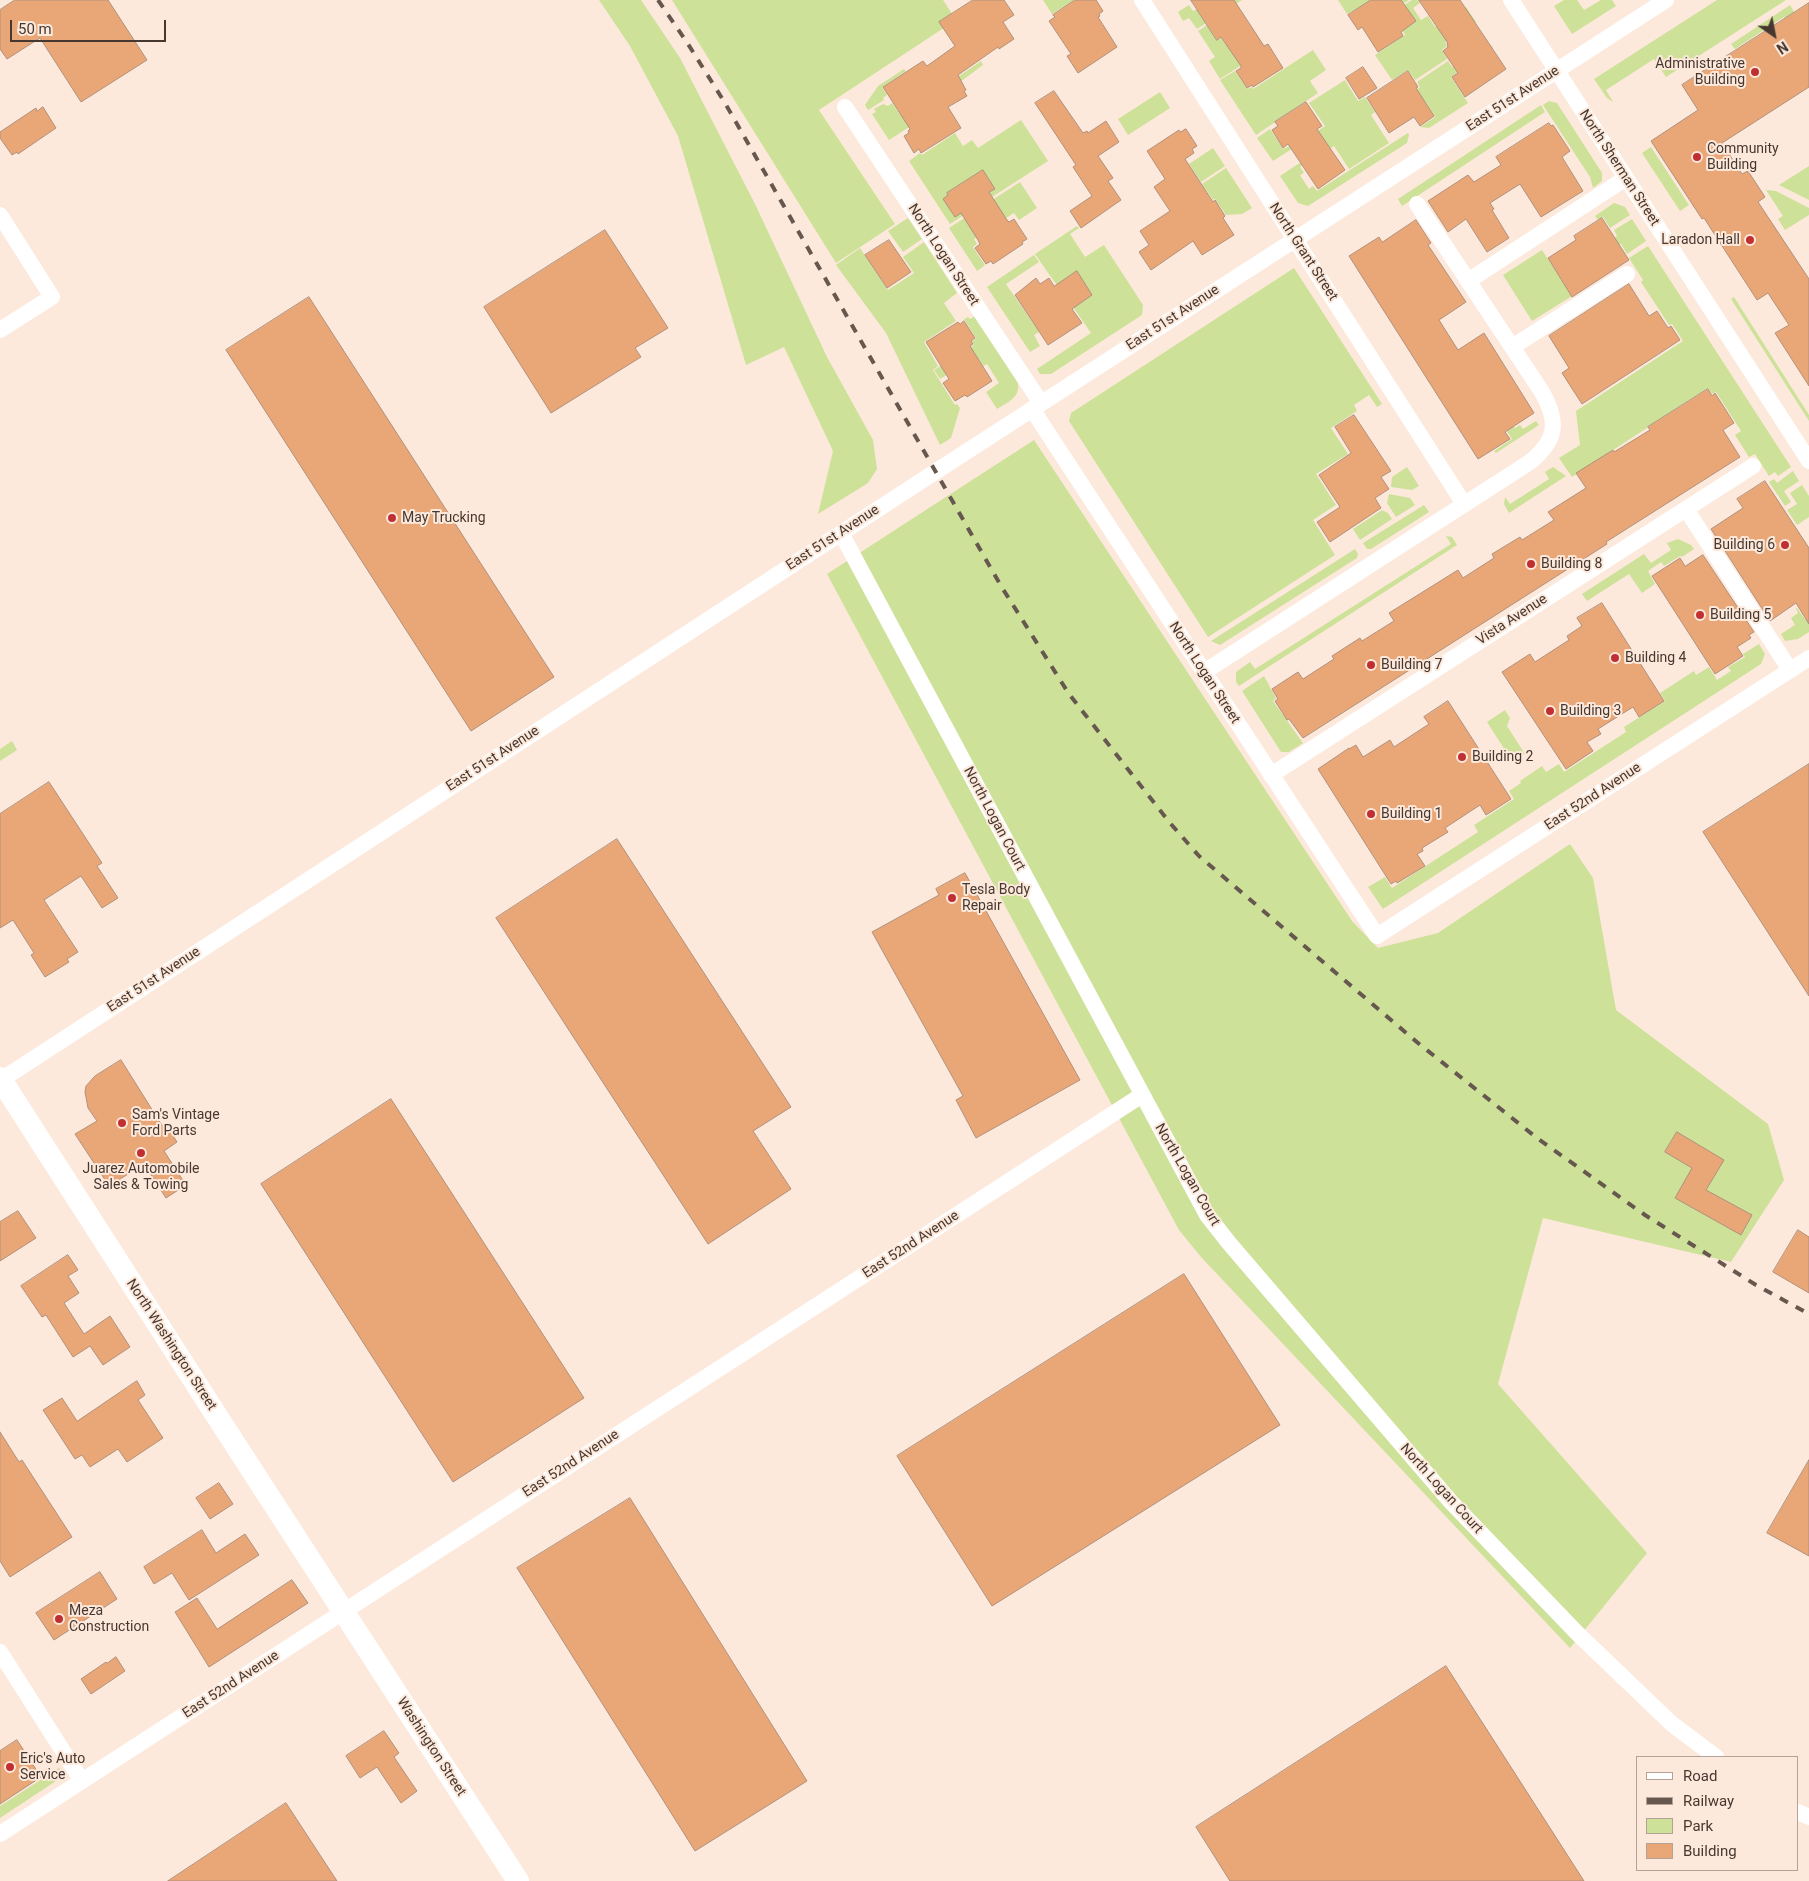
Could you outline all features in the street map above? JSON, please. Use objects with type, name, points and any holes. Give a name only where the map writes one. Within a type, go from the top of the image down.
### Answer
[{"type":"main road","name":"North Washington Street","points":[[1,1079],[344,1612]]},
{"type":"main road","name":"Washington Street","points":[[344,1612],[518,1881]]},
{"type":"street","name":"North Grant Street","points":[[1142,0],[1464,504]]},
{"type":"street","name":"North Sherman Street","points":[[1511,0],[1809,461]]},
{"type":"street","name":"East 51st Avenue","points":[[1,1079],[1036,406],[1666,0]]},
{"type":"street","name":"North Logan Street","points":[[846,107],[1204,672],[1377,936]]},
{"type":"street","points":[[1468,281],[1626,178]]},
{"type":"street","points":[[1204,672],[1530,462],[1544,451],[1551,437],[1553,422],[1550,406],[1417,204]]},
{"type":"street","points":[[0,215],[52,297],[0,330]]},
{"type":"street","points":[[1512,347],[1627,274]]},
{"type":"street","name":"Vista Avenue","points":[[1271,775],[1753,466]]},
{"type":"street","points":[[1686,509],[1790,670]]},
{"type":"street","name":"North Logan Court","points":[[841,533],[1207,1215],[1228,1243],[1451,1502],[1578,1634],[1672,1724],[1715,1756]]},
{"type":"street","name":"East 52nd Avenue","points":[[1377,936],[1809,658]]},
{"type":"street","name":"East 52nd Avenue","points":[[0,1834],[1142,1095]]},
{"type":"street","points":[[0,1652],[82,1781]]},
{"type":"green space","points":[[599,0],[641,0],[680,58],[755,204],[827,357],[873,440],[877,469],[868,483],[818,514],[833,451],[784,347],[746,365],[678,136],[630,46]]},
{"type":"green space","points":[[672,0],[943,0],[956,20],[819,110],[895,224],[836,263]]},
{"type":"green space","points":[[1043,0],[1074,0],[1052,14]]},
{"type":"green space","points":[[1215,0],[1242,0],[1197,29],[1189,18],[1183,21],[1178,12],[1189,5],[1193,11]]},
{"type":"green space","points":[[1338,0],[1409,0],[1372,24],[1360,7],[1347,14]]},
{"type":"green space","points":[[1412,0],[1417,0],[1420,3],[1413,8],[1421,20],[1428,16],[1435,27],[1466,7],[1476,22],[1445,42],[1447,46],[1442,50],[1447,59],[1415,80],[1408,70],[1392,80],[1375,55],[1405,35],[1391,13]]},
{"type":"green space","points":[[1564,0],[1577,0],[1584,10],[1601,0],[1612,0],[1616,6],[1572,34],[1554,6]]},
{"type":"green space","points":[[1717,0],[1786,0],[1666,77],[1654,59],[1606,90],[1613,102],[1607,98],[1594,79]]},
{"type":"green space","points":[[1790,5],[1799,20],[1790,26],[1784,17],[1735,49],[1731,44]]},
{"type":"green space","points":[[1207,25],[1217,40],[1221,38],[1226,45],[1245,33],[1259,54],[1220,79],[1209,61],[1215,57],[1198,31]]},
{"type":"green space","points":[[1492,46],[1493,49],[1451,77],[1468,103],[1429,128],[1420,127],[1435,117],[1426,103],[1411,112],[1402,99],[1420,87],[1417,82],[1448,61],[1452,67],[1459,63],[1461,66]]},
{"type":"green space","points":[[1313,50],[1326,70],[1310,81],[1318,93],[1256,135],[1220,80],[1235,71],[1247,89],[1252,87],[1253,89]]},
{"type":"green space","points":[[981,61],[983,65],[948,91],[953,99],[889,140],[872,114],[876,112],[874,109],[883,104],[888,106],[892,103],[901,116]]},
{"type":"green space","points":[[904,69],[906,71],[882,87],[887,95],[883,98],[884,100],[868,110],[865,105],[878,86]]},
{"type":"green space","points":[[1345,80],[1358,101],[1365,97],[1375,112],[1371,115],[1389,143],[1349,169],[1334,146],[1326,151],[1315,133],[1325,126],[1309,103]]},
{"type":"green space","points":[[1160,92],[1170,108],[1128,135],[1118,119]]},
{"type":"green space","points":[[1549,101],[1557,103],[1602,173],[1602,181],[1593,188],[1590,177],[1543,105]]},
{"type":"green space","points":[[1541,105],[1545,112],[1402,206],[1398,199]]},
{"type":"green space","points":[[1021,120],[1048,161],[950,224],[909,161],[920,153],[922,155],[955,133],[963,146],[972,140],[978,148]]},
{"type":"green space","points":[[1270,129],[1283,149],[1314,135],[1273,161],[1257,138]]},
{"type":"green space","points":[[1408,133],[1407,143],[1308,206],[1298,203],[1280,176],[1319,150],[1321,153],[1300,167],[1304,173],[1300,175],[1309,189],[1313,186],[1317,191]]},
{"type":"green space","points":[[1651,147],[1689,205],[1680,211],[1642,153]]},
{"type":"green space","points":[[1213,148],[1225,166],[1201,182],[1189,164]]},
{"type":"green space","points":[[1809,166],[1809,200],[1779,185]]},
{"type":"green space","points":[[1226,168],[1252,208],[1242,214],[1226,215],[1202,184]]},
{"type":"green space","points":[[1020,182],[1037,208],[1019,220],[1014,213],[974,239],[977,244],[973,247],[985,265],[977,271],[949,228]]},
{"type":"green space","points":[[1766,190],[1776,191],[1809,208],[1809,215],[1785,230],[1778,219],[1783,216]]},
{"type":"green space","points":[[1614,203],[1625,207],[1630,215],[1610,228],[1603,217],[1598,220],[1595,216]]},
{"type":"green space","points":[[908,218],[922,239],[903,252],[888,231]]},
{"type":"green space","points":[[1632,219],[1646,241],[1627,254],[1621,244],[1615,248],[1611,241],[1617,236],[1614,230]]},
{"type":"green space","points":[[1077,226],[1079,228],[1070,234],[1085,257],[1104,245],[1143,305],[1142,315],[1051,374],[1040,374],[1037,369],[1091,333],[1035,254]]},
{"type":"green space","points":[[924,242],[957,293],[944,303],[956,321],[924,342],[938,366],[933,370],[955,405],[957,404],[960,408],[951,438],[940,445],[886,333],[836,265],[860,248],[888,290],[914,273],[903,257]]},
{"type":"green space","points":[[1648,246],[1791,467],[1778,476],[1775,472],[1769,476],[1755,454],[1749,457],[1735,435],[1741,431],[1716,392],[1712,394],[1708,388],[1572,477],[1559,458],[1580,445],[1576,411],[1683,341],[1672,324],[1669,325],[1641,282],[1643,280],[1629,258]]},
{"type":"green space","points":[[1542,250],[1572,296],[1532,321],[1503,275]]},
{"type":"green space","points":[[1034,255],[1039,262],[1006,284],[1039,332],[1034,335],[1040,346],[1030,352],[987,287]]},
{"type":"green space","points":[[1294,268],[1382,404],[1377,407],[1369,395],[1354,405],[1357,411],[1331,428],[1348,454],[1316,474],[1336,505],[1313,520],[1335,555],[1208,637],[1069,421],[1071,413]]},
{"type":"green space","points":[[1734,297],[1809,415],[1809,421],[1731,299]]},
{"type":"green space","points":[[975,316],[1018,383],[1015,396],[997,409],[986,392],[999,383],[987,364],[983,366],[979,359],[958,372],[956,369],[940,379],[934,370],[974,345],[972,342],[976,338],[964,319],[968,317],[970,319]]},
{"type":"green space","points":[[1501,407],[1515,428],[1520,425],[1523,429],[1536,421],[1539,425],[1496,453],[1494,451],[1512,439],[1494,412]]},
{"type":"green space","points":[[1034,440],[1352,921],[1378,948],[1438,933],[1570,844],[1593,878],[1616,1010],[1768,1124],[1784,1180],[1731,1262],[1543,1218],[1498,1384],[1647,1553],[1570,1648],[1201,1257],[1179,1230],[827,574]]},
{"type":"green space","points":[[1407,467],[1419,486],[1412,490],[1391,487],[1392,477]]},
{"type":"green space","points":[[1553,467],[1566,476],[1509,513],[1504,504],[1505,497],[1510,504],[1549,479],[1545,472]]},
{"type":"green space","points":[[1793,471],[1799,481],[1784,491],[1791,502],[1785,506],[1769,482],[1774,479],[1777,483]]},
{"type":"green space","points":[[1802,485],[1809,496],[1809,517],[1797,525],[1787,510],[1797,504],[1790,493]]},
{"type":"green space","points":[[1389,494],[1410,498],[1415,505],[1396,517],[1387,503]]},
{"type":"green space","points":[[1424,505],[1429,512],[1371,549],[1367,549],[1363,543]]},
{"type":"green space","points":[[1382,510],[1388,513],[1392,519],[1360,540],[1353,529]]},
{"type":"green space","points":[[1446,536],[1452,537],[1457,545],[1239,686],[1236,682],[1236,672],[1250,662],[1255,669],[1451,544]]},
{"type":"green space","points":[[1678,539],[1691,545],[1694,549],[1664,566],[1661,562],[1648,571],[1655,584],[1642,593],[1629,574],[1587,601],[1582,594],[1644,554],[1651,563],[1671,550],[1667,543]]},
{"type":"green space","points":[[1355,549],[1358,554],[1357,558],[1220,645],[1211,641]]},
{"type":"green space","points":[[1796,608],[1805,619],[1809,617],[1809,632],[1798,639],[1785,641],[1781,634],[1795,625],[1791,618],[1798,613]]},
{"type":"green space","points":[[1759,644],[1765,654],[1761,664],[1383,909],[1368,887],[1385,877],[1392,888],[1478,832],[1474,825],[1514,799],[1509,791],[1542,766],[1546,772],[1559,764],[1564,772],[1626,732],[1624,727],[1665,701],[1660,693],[1694,671],[1696,675],[1709,667],[1717,680],[1731,671],[1728,667],[1745,657],[1743,654]]},
{"type":"green space","points":[[1264,676],[1276,698],[1273,701],[1303,743],[1289,752],[1281,752],[1242,691]]},
{"type":"green space","points":[[1505,710],[1510,718],[1507,726],[1525,754],[1518,758],[1515,755],[1510,758],[1487,722]]},
{"type":"green space","points":[[12,741],[17,750],[0,761],[0,749]]},
{"type":"green space","points":[[59,1768],[62,1771],[59,1779],[0,1818],[0,1806]]},
{"type":"building","points":[[15,0],[108,0],[147,60],[81,102],[40,38],[7,59],[0,49],[0,10]]},
{"type":"building","points":[[973,0],[1004,0],[1014,15],[1003,22],[1014,39],[999,49],[998,47],[958,75],[967,96],[948,107],[961,128],[921,153],[919,149],[914,153],[904,136],[909,133],[910,129],[883,87],[923,61],[927,66],[955,46],[939,22]]},
{"type":"building","points":[[1075,0],[1096,0],[1103,11],[1098,17],[1117,47],[1078,73],[1067,56],[1071,54],[1049,21],[1055,17],[1053,15]]},
{"type":"building","points":[[1191,0],[1234,0],[1264,46],[1268,44],[1283,68],[1253,87],[1252,85],[1247,88],[1236,71],[1241,66],[1221,37],[1217,40]]},
{"type":"building","points":[[1371,0],[1401,0],[1416,21],[1401,32],[1403,36],[1378,52],[1362,27],[1358,30],[1348,15]]},
{"type":"building","points":[[1419,0],[1460,0],[1506,69],[1465,97],[1452,77],[1458,73],[1443,51],[1448,47],[1447,42]]},
{"type":"building","points":[[1809,3],[1809,87],[1722,143],[1742,174],[1748,171],[1765,197],[1758,202],[1809,279],[1809,386],[1775,333],[1789,325],[1768,293],[1757,300],[1651,141],[1698,110],[1682,85]]},
{"type":"building","points":[[1363,67],[1377,88],[1359,99],[1346,78]]},
{"type":"building","points":[[1408,71],[1418,87],[1416,88],[1434,116],[1420,126],[1414,117],[1389,133],[1367,98]]},
{"type":"building","points":[[1054,91],[1083,133],[1087,131],[1088,133],[1106,121],[1119,142],[1098,156],[1113,178],[1108,181],[1121,200],[1081,228],[1070,211],[1092,196],[1073,167],[1076,165],[1035,103]]},
{"type":"building","points":[[1306,102],[1322,126],[1317,129],[1345,170],[1318,189],[1288,144],[1283,148],[1272,130],[1278,126],[1275,122]]},
{"type":"building","points":[[43,107],[56,128],[18,154],[17,152],[12,155],[0,138],[0,132],[36,108],[37,111]]},
{"type":"building","points":[[1549,123],[1551,126],[1553,125],[1570,151],[1562,157],[1583,191],[1541,217],[1520,184],[1490,203],[1494,209],[1492,210],[1509,238],[1487,252],[1466,219],[1448,232],[1428,201],[1468,175],[1474,182],[1501,165],[1496,157]]},
{"type":"building","points":[[1186,129],[1197,146],[1192,149],[1194,153],[1185,159],[1213,202],[1215,200],[1225,216],[1223,218],[1234,235],[1202,255],[1193,241],[1151,270],[1139,252],[1149,245],[1140,231],[1170,211],[1154,187],[1165,179],[1147,151],[1179,130],[1180,132]]},
{"type":"building","points":[[983,170],[995,189],[989,192],[1007,220],[1009,222],[1014,219],[1027,239],[1022,242],[1023,244],[993,264],[991,261],[986,264],[975,248],[980,244],[961,213],[955,217],[943,199],[948,195],[947,193]]},
{"type":"building","points":[[1602,218],[1629,260],[1572,297],[1548,258],[1576,240],[1574,236]]},
{"type":"building","points":[[1416,220],[1431,243],[1428,245],[1466,302],[1439,320],[1458,350],[1484,333],[1534,413],[1505,432],[1510,439],[1478,459],[1349,256],[1379,237],[1382,242]]},
{"type":"building","points":[[605,230],[668,328],[635,348],[641,357],[551,413],[484,307]]},
{"type":"building","points":[[889,240],[911,272],[887,288],[865,255]]},
{"type":"building","points":[[1077,271],[1092,295],[1072,309],[1082,323],[1048,345],[1015,295],[1036,278],[1040,284],[1049,278],[1054,286]]},
{"type":"building","points":[[1629,284],[1649,316],[1657,311],[1668,328],[1671,326],[1680,340],[1582,404],[1562,373],[1569,368],[1549,336]]},
{"type":"building","points":[[309,297],[554,677],[471,731],[226,350]]},
{"type":"building","points":[[964,321],[975,338],[971,341],[973,344],[970,346],[992,381],[967,397],[965,395],[955,401],[943,383],[949,379],[926,342],[958,322],[960,324]]},
{"type":"building","points":[[1708,389],[1712,396],[1715,393],[1734,423],[1723,430],[1740,457],[1303,738],[1289,719],[1287,720],[1275,701],[1278,699],[1272,689],[1298,672],[1303,679],[1334,659],[1332,656],[1360,638],[1362,641],[1394,621],[1389,613],[1458,570],[1463,578],[1494,558],[1492,554],[1520,537],[1522,540],[1554,520],[1548,512],[1586,488],[1576,473],[1650,430],[1648,427]]},
{"type":"building","points":[[1354,415],[1391,471],[1381,477],[1389,489],[1375,498],[1381,508],[1330,542],[1317,522],[1340,507],[1319,475],[1351,453],[1335,427]]},
{"type":"building","points":[[1765,481],[1809,548],[1809,624],[1796,603],[1770,621],[1711,529],[1743,508],[1737,499]]},
{"type":"building","name":"Building 5","points":[[1703,555],[1754,632],[1749,635],[1751,638],[1737,647],[1743,656],[1715,674],[1652,576],[1680,558],[1685,566]]},
{"type":"building","points":[[1602,603],[1664,701],[1639,717],[1633,707],[1598,729],[1601,734],[1587,742],[1593,751],[1566,769],[1502,672],[1530,654],[1535,662],[1569,640],[1567,636],[1582,626],[1577,618]]},
{"type":"building","points":[[1448,701],[1511,799],[1486,815],[1480,805],[1445,828],[1448,832],[1422,848],[1423,851],[1417,854],[1425,866],[1397,883],[1396,881],[1391,884],[1318,769],[1356,745],[1363,757],[1390,740],[1394,747],[1429,724],[1424,717]]},
{"type":"building","points":[[1809,764],[1809,996],[1703,832]]},
{"type":"building","points":[[49,782],[102,863],[97,866],[118,898],[102,908],[81,876],[44,900],[78,952],[67,959],[69,962],[45,977],[31,955],[34,953],[13,920],[0,928],[0,814]]},
{"type":"building","points":[[617,839],[791,1107],[753,1131],[791,1189],[708,1244],[496,918]]},
{"type":"building","points":[[965,873],[1080,1080],[976,1138],[956,1100],[963,1096],[872,932],[939,895],[936,889]]},
{"type":"building","points":[[121,1060],[163,1127],[166,1125],[177,1142],[164,1151],[186,1185],[166,1198],[144,1164],[109,1186],[75,1134],[97,1121],[88,1108],[85,1092],[86,1086],[95,1076]]},
{"type":"building","points":[[391,1099],[584,1398],[453,1482],[261,1184]]},
{"type":"building","points":[[1677,1132],[1724,1160],[1706,1190],[1752,1215],[1741,1235],[1675,1198],[1692,1168],[1665,1152]]},
{"type":"building","points":[[18,1211],[36,1238],[0,1261],[0,1222]]},
{"type":"building","points":[[1798,1230],[1809,1237],[1809,1293],[1773,1272]]},
{"type":"building","points":[[68,1255],[78,1270],[68,1276],[79,1293],[64,1303],[84,1334],[110,1316],[130,1347],[103,1365],[90,1346],[73,1357],[46,1315],[42,1317],[21,1286]]},
{"type":"building","points":[[1184,1274],[1280,1425],[992,1606],[897,1456]]},
{"type":"building","points":[[137,1381],[145,1395],[138,1400],[163,1438],[127,1462],[118,1449],[90,1467],[82,1455],[75,1459],[43,1410],[62,1398],[77,1421]]},
{"type":"building","points":[[0,1432],[19,1462],[22,1460],[72,1537],[10,1577],[0,1561]]},
{"type":"building","points":[[1809,1460],[1809,1556],[1767,1533]]},
{"type":"building","points":[[219,1483],[233,1504],[210,1519],[196,1498]]},
{"type":"building","points":[[630,1498],[807,1781],[695,1851],[517,1568]]},
{"type":"building","points":[[202,1530],[216,1553],[245,1534],[259,1555],[189,1600],[172,1573],[154,1584],[144,1567]]},
{"type":"building","points":[[100,1572],[117,1599],[54,1640],[36,1613]]},
{"type":"building","points":[[292,1580],[308,1603],[209,1667],[175,1612],[197,1598],[217,1629]]},
{"type":"building","points":[[116,1657],[125,1671],[91,1694],[81,1679]]},
{"type":"building","points":[[1446,1666],[1584,1881],[1230,1881],[1196,1827]]},
{"type":"building","points":[[384,1731],[399,1753],[394,1757],[417,1791],[401,1803],[377,1767],[360,1778],[346,1756]]},
{"type":"building","points":[[17,1740],[41,1777],[0,1804],[0,1751]]},
{"type":"building","points":[[286,1803],[337,1881],[168,1881]]},
{"type":"railway","points":[[658,0],[725,103],[1001,586],[1069,694],[1170,823],[1199,856],[1418,1043],[1537,1138],[1645,1215],[1756,1285],[1809,1314]]},
{"type":"place","name":"Administrative Building","points":[[1755,72]]},
{"type":"place","name":"Community Building","points":[[1697,157]]},
{"type":"place","name":"Laradon Hall","points":[[1750,240]]},
{"type":"place","name":"May Trucking","points":[[392,518]]},
{"type":"place","name":"Building 6","points":[[1785,545]]},
{"type":"place","name":"Building 8","points":[[1531,564]]},
{"type":"place","name":"Building 5","points":[[1700,615]]},
{"type":"place","name":"Building 4","points":[[1615,658]]},
{"type":"place","name":"Building 7","points":[[1371,665]]},
{"type":"place","name":"Building 3","points":[[1550,711]]},
{"type":"place","name":"Building 2","points":[[1462,757]]},
{"type":"place","name":"Building 1","points":[[1371,814]]},
{"type":"place","name":"Tesla Body Repair","points":[[952,898]]},
{"type":"place","name":"Sam's Vintage Ford Parts","points":[[122,1123]]},
{"type":"place","name":"Juarez Automobile Sales & Towing","points":[[141,1153]]},
{"type":"place","name":"Meza Construction","points":[[59,1619]]},
{"type":"place","name":"Eric's Auto Service","points":[[10,1767]]}]
